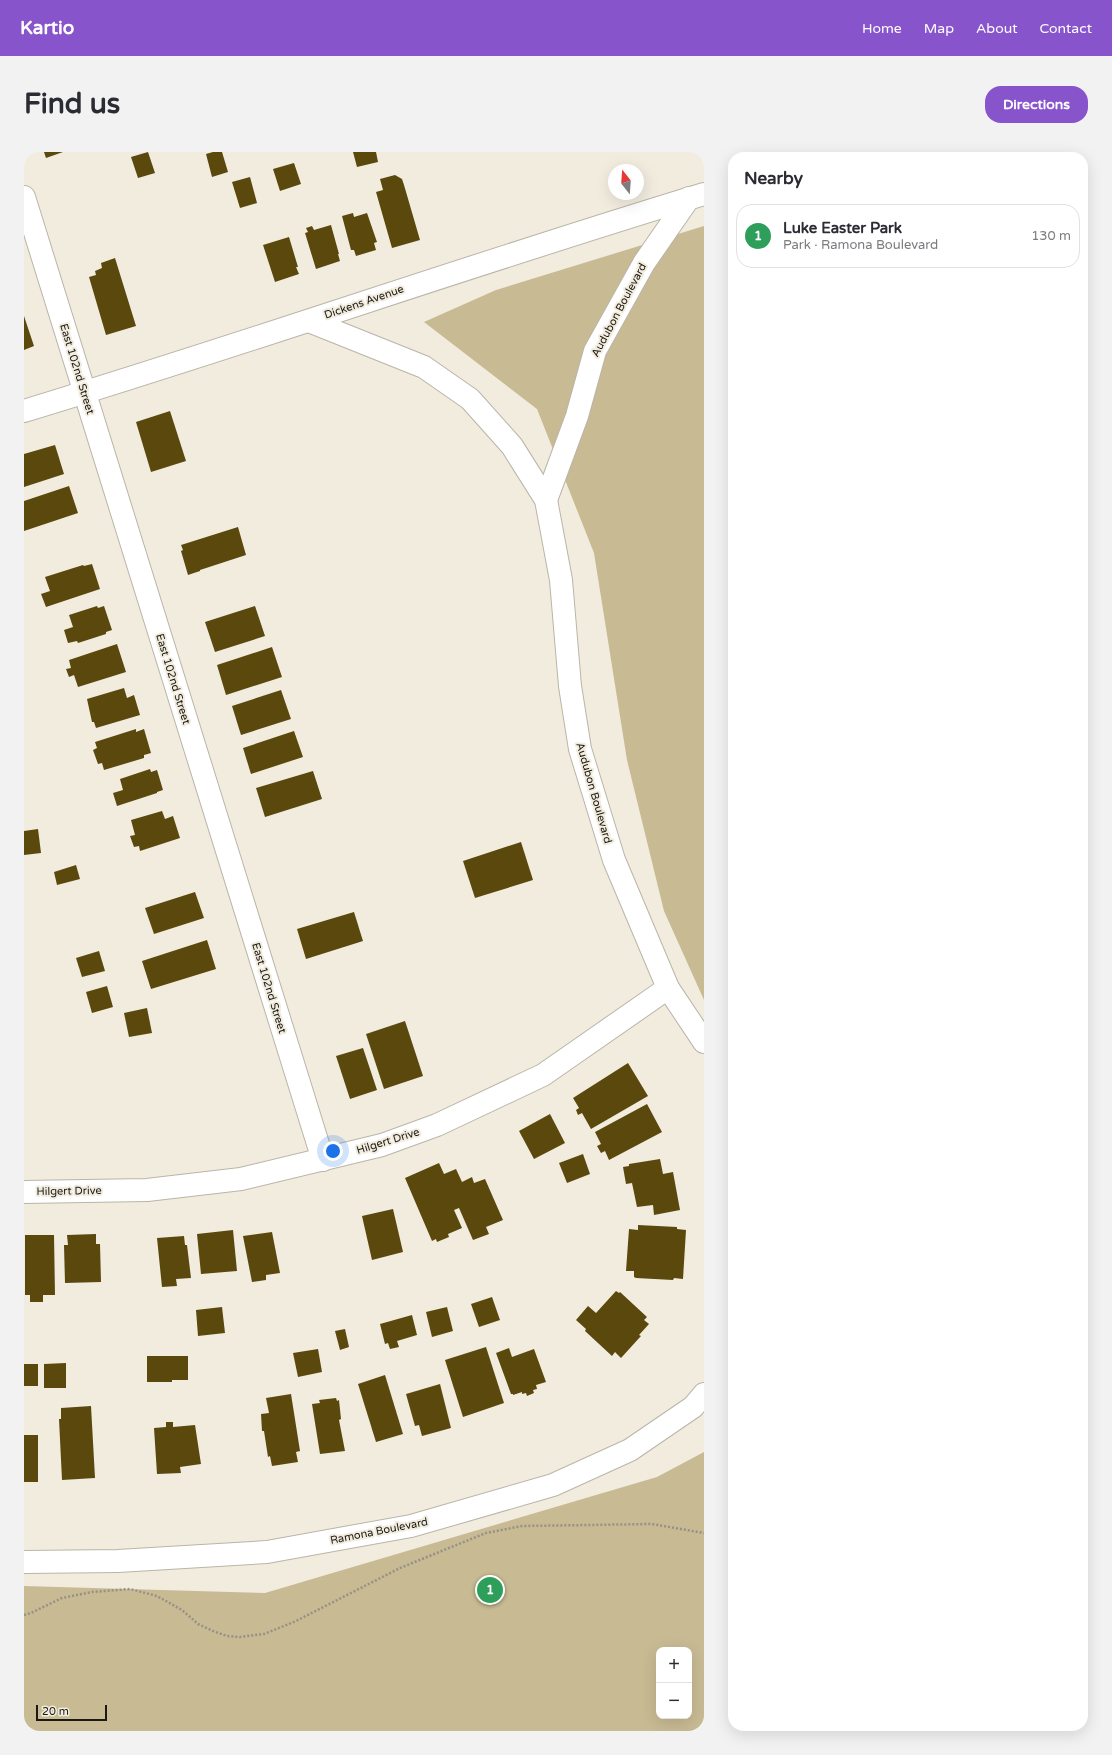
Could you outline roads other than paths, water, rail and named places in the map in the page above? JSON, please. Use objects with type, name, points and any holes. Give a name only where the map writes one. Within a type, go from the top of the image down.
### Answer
[{"type":"street","name":"Dickens Avenue","points":[[24,411],[309,321],[502,256],[697,196]]},
{"type":"street","name":"Audubon Boulevard","points":[[546,500],[577,416],[595,351],[644,263],[697,196]]},
{"type":"street","name":"East 102nd Street","points":[[24,197],[323,1160]]},
{"type":"street","name":"Audubon Boulevard","points":[[309,321],[424,367],[470,399],[512,446],[546,500],[561,580],[570,686],[580,749],[614,860],[668,988],[704,1042]]},
{"type":"street","name":"Hilgert Drive","points":[[24,1192],[147,1190],[241,1179],[382,1145],[437,1125],[543,1075],[668,988]]},
{"type":"street","name":"Ramona Boulevard","points":[[24,1562],[118,1561],[267,1552],[411,1526],[553,1486],[630,1450],[693,1407],[704,1394]]},
{"type":"place","name":"Luke Easter Park","points":[[490,1590]]}]
